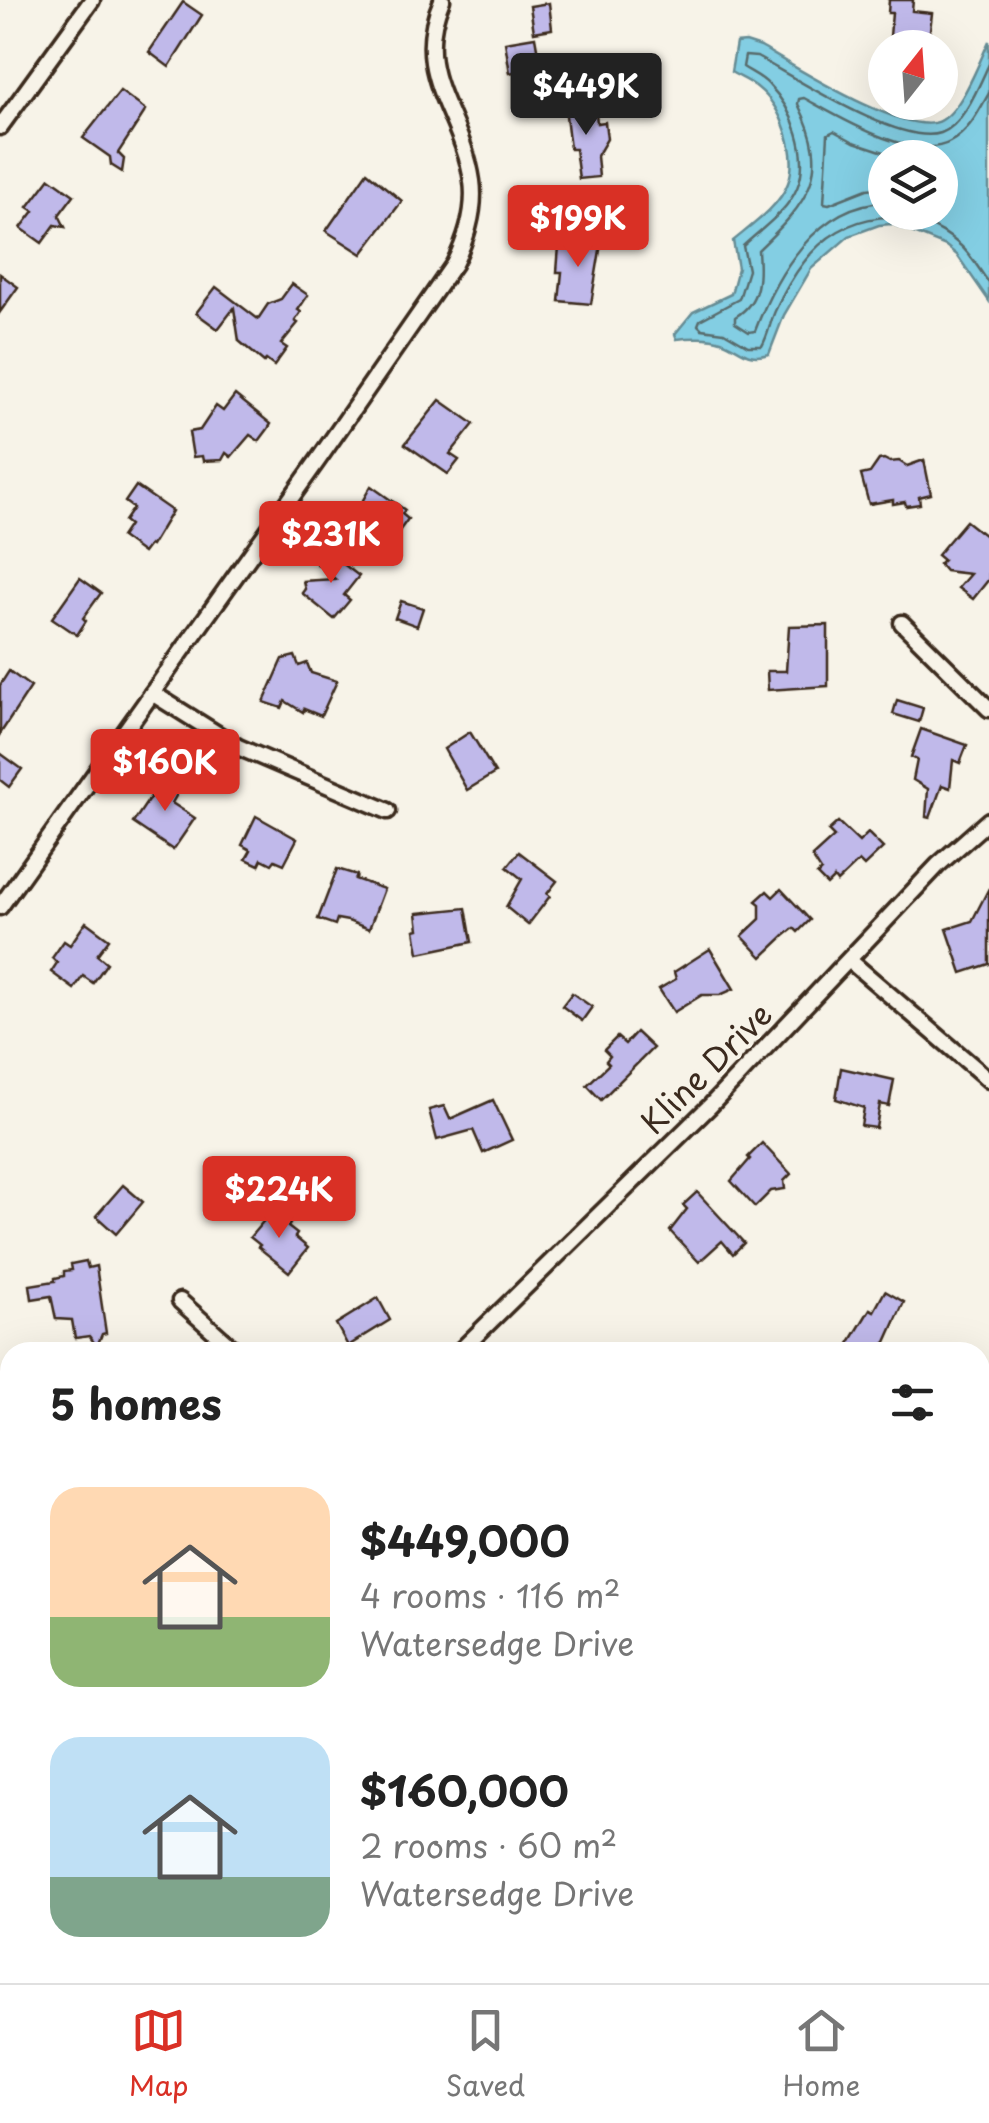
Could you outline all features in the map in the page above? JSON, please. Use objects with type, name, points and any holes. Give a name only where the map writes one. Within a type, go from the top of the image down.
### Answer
[{"type":"street","points":[[0,127],[92,0]]},
{"type":"street","points":[[0,906],[318,460],[464,244],[473,200],[472,178],[433,74],[430,53],[442,0]]},
{"type":"street","points":[[902,623],[989,709]]},
{"type":"street","points":[[152,693],[238,746],[388,811]]},
{"type":"street","name":"Kline Drive","points":[[469,1342],[711,1105],[938,866],[989,820]]},
{"type":"street","points":[[849,960],[989,1080]]},
{"type":"street","points":[[180,1301],[226,1342]]},
{"type":"water","points":[[989,41],[989,301],[957,255],[946,246],[907,230],[958,230],[958,140],[868,140],[868,229],[849,236],[811,269],[784,315],[769,354],[749,355],[711,339],[677,339],[675,334],[693,312],[731,294],[738,268],[733,241],[779,200],[791,171],[790,145],[774,107],[758,88],[731,72],[736,43],[761,47],[868,106],[868,120],[927,124],[958,120],[958,103]]},
{"type":"building","points":[[889,0],[913,0],[912,11],[932,13],[930,30],[891,30],[892,13],[888,13]]},
{"type":"building","points":[[183,2],[202,15],[169,67],[149,52]]},
{"type":"building","points":[[549,3],[552,29],[534,32],[530,6]]},
{"type":"building","points":[[535,37],[540,65],[510,73],[505,42]]},
{"type":"building","points":[[120,91],[146,110],[118,153],[124,159],[122,172],[111,165],[110,157],[83,138]]},
{"type":"building","points":[[595,103],[597,123],[605,122],[607,139],[597,156],[599,177],[579,179],[575,149],[570,149],[565,107]]},
{"type":"building","points":[[367,172],[402,201],[362,254],[326,231]]},
{"type":"building","points":[[50,178],[74,195],[59,215],[65,227],[55,225],[42,243],[21,228],[34,211],[28,207]]},
{"type":"building","points":[[567,236],[593,239],[593,245],[601,244],[591,304],[559,301],[559,246],[566,246]]},
{"type":"building","points":[[0,274],[18,287],[0,312]]},
{"type":"building","points":[[292,284],[308,295],[298,310],[298,323],[281,344],[287,348],[274,366],[239,341],[234,308],[218,329],[196,313],[216,287],[258,319],[268,304],[281,299]]},
{"type":"building","points":[[235,395],[271,424],[268,429],[259,441],[250,435],[231,457],[226,453],[222,460],[203,461],[202,456],[193,457],[189,432],[200,430],[216,406],[223,411]]},
{"type":"building","points":[[440,400],[474,424],[450,454],[459,460],[448,474],[405,444]]},
{"type":"building","points":[[884,459],[907,466],[924,460],[931,494],[919,497],[920,504],[906,506],[905,502],[893,504],[893,500],[869,504],[861,475],[870,473]]},
{"type":"building","points":[[136,486],[172,511],[143,553],[121,537],[129,525],[124,521],[133,508],[125,502]]},
{"type":"building","points":[[371,486],[405,510],[402,514],[408,519],[394,538],[388,534],[379,547],[352,527],[365,513],[363,500]]},
{"type":"building","points":[[966,521],[989,539],[989,579],[973,599],[958,588],[970,574],[945,571],[939,564],[943,560],[937,555]]},
{"type":"building","points":[[325,550],[359,576],[344,595],[350,600],[334,619],[302,593],[303,581],[335,579],[316,563]]},
{"type":"building","points":[[80,578],[101,593],[83,618],[86,621],[77,635],[52,618]]},
{"type":"building","points":[[401,601],[423,608],[417,626],[395,618]]},
{"type":"building","points":[[828,625],[828,686],[768,690],[767,671],[786,671],[789,626]]},
{"type":"building","points":[[295,656],[299,666],[307,663],[311,673],[337,681],[321,716],[304,709],[303,712],[285,701],[282,708],[264,702],[283,659]]},
{"type":"building","points":[[9,671],[31,687],[0,734],[0,685]]},
{"type":"building","points":[[897,700],[923,708],[919,722],[893,714]]},
{"type":"building","points":[[921,729],[967,745],[960,763],[953,760],[950,788],[942,785],[930,818],[926,817],[928,789],[913,780],[917,760],[911,757]]},
{"type":"building","points":[[470,732],[495,773],[467,790],[444,749]]},
{"type":"building","points":[[0,753],[22,769],[9,787],[0,780]]},
{"type":"building","points":[[168,771],[184,782],[172,803],[195,818],[173,850],[133,823]]},
{"type":"building","points":[[256,816],[297,839],[284,864],[262,859],[259,865],[246,859],[251,850],[242,845]]},
{"type":"building","points":[[838,822],[859,842],[868,833],[883,848],[864,866],[859,861],[837,882],[834,878],[827,885],[817,875],[821,871],[812,857],[834,837],[828,831]]},
{"type":"building","points":[[519,852],[557,881],[528,925],[506,907],[522,879],[507,867]]},
{"type":"building","points":[[337,869],[384,889],[369,929],[348,921],[337,919],[335,925],[318,919]]},
{"type":"building","points":[[989,888],[989,964],[962,973],[947,929],[972,921]]},
{"type":"building","points":[[781,889],[810,920],[798,932],[794,928],[762,957],[742,936],[760,919],[760,904],[756,901],[767,891],[773,897]]},
{"type":"building","points":[[466,908],[472,942],[419,953],[417,913]]},
{"type":"building","points":[[86,922],[109,939],[97,955],[107,963],[93,983],[83,976],[74,989],[51,972],[57,963],[52,958],[64,941],[70,945]]},
{"type":"building","points":[[710,949],[734,989],[720,995],[702,995],[674,1012],[659,989],[676,979],[674,972]]},
{"type":"building","points":[[572,993],[592,1007],[582,1021],[562,1006]]},
{"type":"building","points":[[636,1032],[653,1048],[601,1100],[587,1085],[609,1064],[606,1061],[610,1056],[604,1050],[617,1037],[625,1044]]},
{"type":"building","points":[[841,1068],[894,1080],[889,1106],[880,1104],[876,1128],[861,1126],[864,1108],[836,1099]]},
{"type":"building","points":[[493,1100],[512,1140],[483,1153],[473,1130],[437,1140],[429,1110],[444,1106],[450,1119]]},
{"type":"building","points":[[762,1143],[791,1174],[784,1181],[785,1189],[771,1191],[755,1207],[731,1181]]},
{"type":"building","points":[[123,1185],[143,1202],[116,1234],[96,1216]]},
{"type":"building","points":[[697,1192],[744,1243],[733,1254],[722,1241],[699,1262],[670,1231],[687,1209],[683,1205]]},
{"type":"building","points":[[273,1210],[290,1224],[295,1237],[308,1248],[289,1272],[250,1237]]},
{"type":"building","points":[[86,1261],[88,1268],[96,1266],[106,1333],[99,1342],[89,1336],[75,1338],[72,1320],[56,1319],[51,1296],[32,1299],[30,1285],[55,1281],[64,1276],[64,1271],[72,1270],[71,1264]]},
{"type":"building","points":[[885,1291],[904,1302],[886,1342],[850,1342],[870,1309],[874,1311]]},
{"type":"building","points":[[378,1298],[390,1320],[354,1342],[346,1342],[336,1324]]}]
